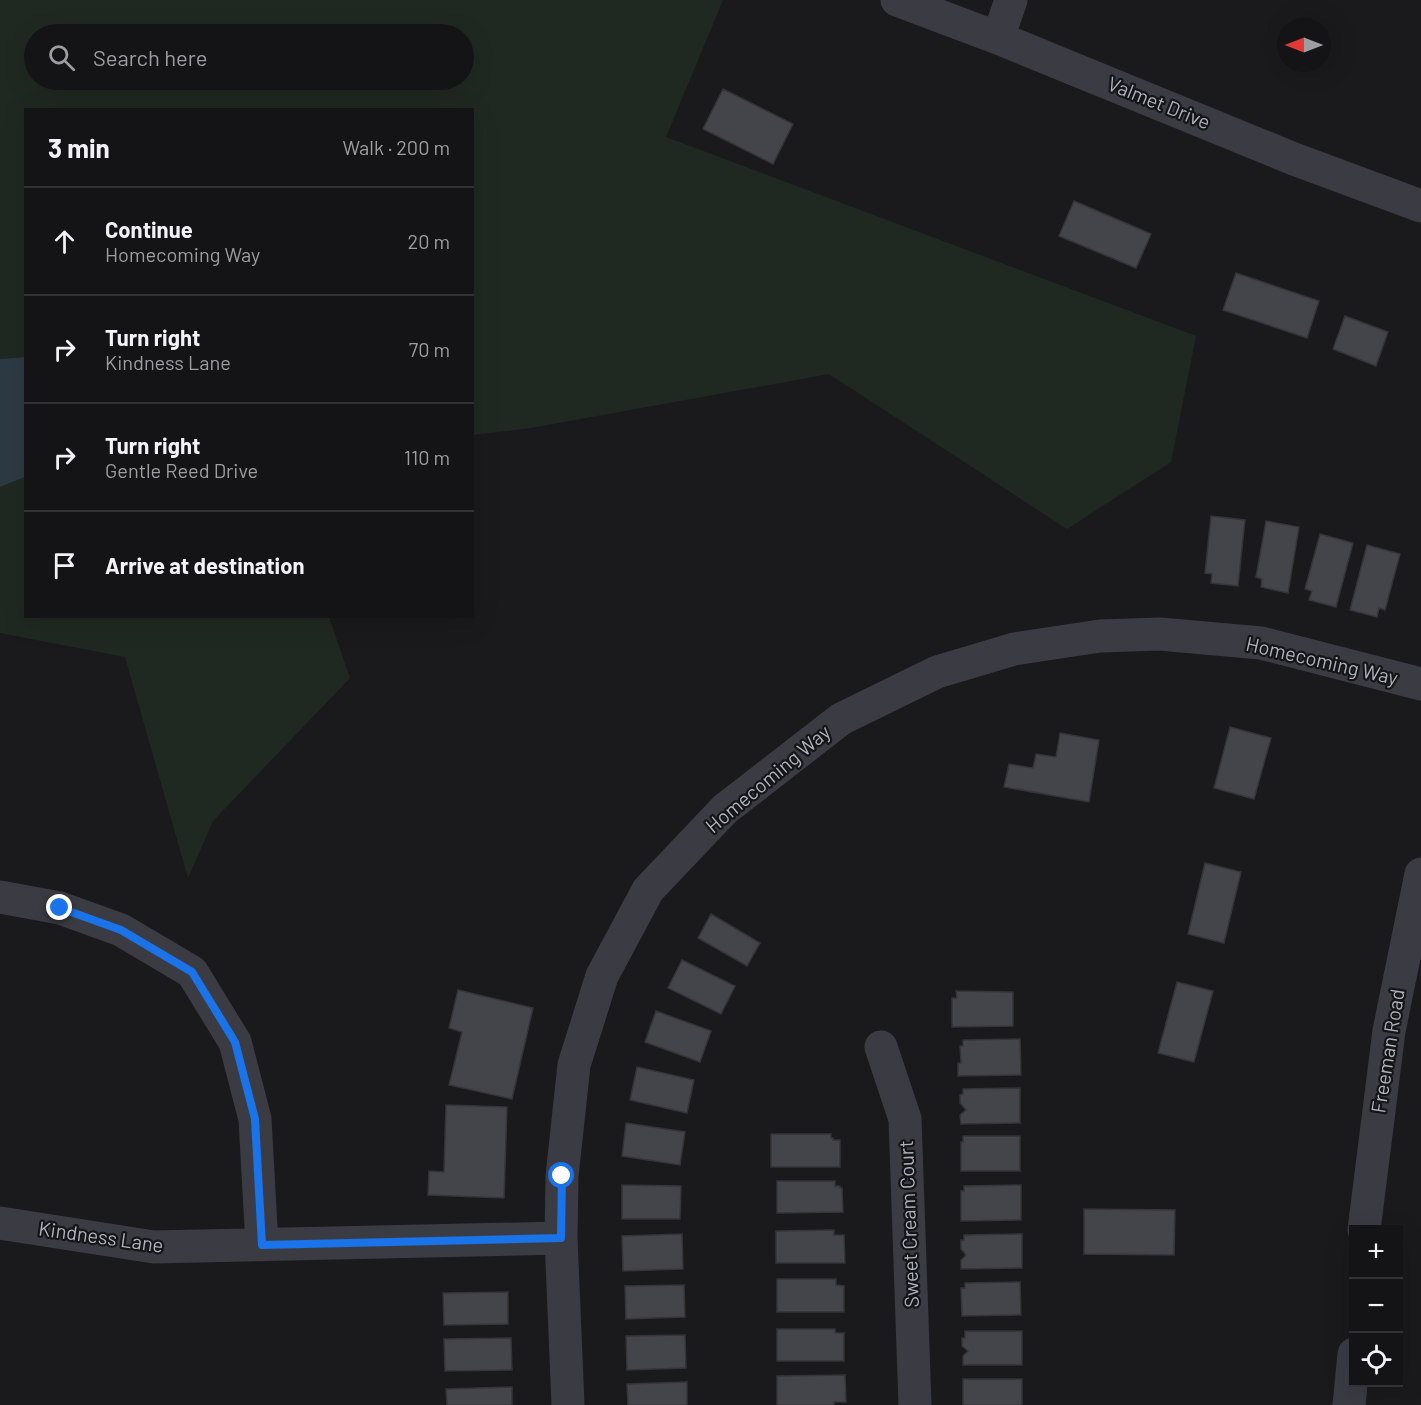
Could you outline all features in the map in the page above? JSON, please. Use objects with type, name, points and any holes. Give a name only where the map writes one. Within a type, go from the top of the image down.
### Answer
[{"type":"street","name":"Valmet Drive","points":[[897,0],[998,38],[1294,159],[1421,206]]},
{"type":"street","points":[[998,38],[1011,0]]},
{"type":"street","name":"Homecoming Way","points":[[568,1405],[561,1238],[562,1176],[574,1065],[602,976],[648,890],[725,810],[841,719],[937,672],[1014,649],[1100,636],[1160,634],[1261,643],[1421,684]]},
{"type":"street","name":"Freeman Road","points":[[1365,1225],[1389,1031],[1421,874]]},
{"type":"street","points":[[0,897],[60,908],[121,930],[192,972],[235,1042],[255,1119],[262,1245]]},
{"type":"street","name":"Sweet Cream Court","points":[[881,1047],[905,1119],[915,1405]]},
{"type":"street","name":"Kindness Lane","points":[[0,1222],[154,1247],[561,1238]]},
{"type":"street","points":[[1349,1405],[1350,1387]]},
{"type":"shaded area","points":[[0,0],[723,0],[666,137],[1196,336],[1171,462],[1067,529],[829,374],[531,428],[474,435],[474,108],[24,108],[24,357],[0,359]]},
{"type":"shaded area","points":[[24,357],[24,477],[0,487],[0,359]]},
{"type":"shaded area","points":[[24,477],[24,618],[329,618],[350,678],[213,821],[188,878],[125,657],[0,633],[0,487]]},
{"type":"building","points":[[723,89],[793,124],[773,164],[703,129]]},
{"type":"building","points":[[1074,201],[1151,234],[1136,268],[1059,236]]},
{"type":"building","points":[[1236,273],[1319,301],[1307,338],[1223,310]]},
{"type":"building","points":[[1345,316],[1388,332],[1376,366],[1333,349]]},
{"type":"building","points":[[1211,516],[1245,520],[1238,586],[1211,583],[1212,574],[1205,573]]},
{"type":"building","points":[[1266,521],[1299,527],[1288,593],[1261,587],[1262,579],[1256,577]]},
{"type":"building","points":[[1320,534],[1353,543],[1336,607],[1309,600],[1312,591],[1305,589]]},
{"type":"building","points":[[1367,545],[1400,554],[1385,610],[1379,608],[1377,617],[1350,610]]},
{"type":"building","points":[[1230,727],[1271,738],[1254,799],[1214,788]]},
{"type":"building","points":[[1060,733],[1099,740],[1089,802],[1004,787],[1009,764],[1033,768],[1036,754],[1056,757]]},
{"type":"building","points":[[1205,863],[1241,872],[1224,943],[1188,934]]},
{"type":"building","points":[[711,914],[760,943],[747,966],[698,938]]},
{"type":"building","points":[[682,960],[735,986],[721,1014],[668,988]]},
{"type":"building","points":[[1177,982],[1213,991],[1194,1062],[1158,1053]]},
{"type":"building","points":[[458,990],[533,1008],[512,1099],[449,1085],[462,1032],[449,1028]]},
{"type":"building","points":[[956,991],[1013,992],[1013,1026],[952,1027],[952,998],[957,998]]},
{"type":"building","points":[[656,1011],[711,1031],[700,1062],[645,1042]]},
{"type":"building","points":[[1020,1039],[1021,1075],[958,1076],[958,1063],[961,1063],[960,1046],[963,1046],[963,1040]]},
{"type":"building","points":[[637,1067],[694,1080],[687,1113],[630,1100]]},
{"type":"building","points":[[1020,1088],[1020,1123],[961,1124],[960,1115],[966,1110],[960,1103],[963,1089]]},
{"type":"building","points":[[446,1105],[507,1107],[504,1198],[428,1195],[429,1171],[444,1172]]},
{"type":"building","points":[[626,1123],[685,1132],[680,1165],[622,1156]]},
{"type":"building","points":[[771,1134],[831,1134],[833,1140],[840,1140],[840,1167],[771,1167]]},
{"type":"building","points":[[963,1136],[1020,1136],[1020,1171],[961,1171]]},
{"type":"building","points":[[777,1181],[835,1181],[835,1186],[842,1188],[843,1212],[777,1213]]},
{"type":"building","points":[[622,1185],[681,1186],[680,1219],[622,1219]]},
{"type":"building","points":[[1021,1185],[1021,1220],[961,1221],[961,1191],[964,1191],[964,1186]]},
{"type":"building","points":[[1084,1209],[1175,1210],[1174,1255],[1084,1254]]},
{"type":"building","points":[[834,1230],[834,1235],[844,1235],[845,1263],[776,1263],[776,1231]]},
{"type":"building","points":[[682,1234],[683,1269],[623,1271],[622,1236]]},
{"type":"building","points":[[1022,1234],[1022,1268],[961,1269],[961,1260],[966,1255],[961,1249],[961,1240],[964,1240],[964,1235]]},
{"type":"building","points":[[777,1279],[836,1279],[836,1285],[844,1286],[844,1312],[777,1312]]},
{"type":"building","points":[[1020,1282],[1021,1315],[962,1316],[961,1288],[965,1288],[965,1283]]},
{"type":"building","points":[[684,1285],[685,1317],[626,1319],[625,1286]]},
{"type":"building","points":[[508,1292],[508,1324],[444,1325],[443,1293]]},
{"type":"building","points":[[777,1329],[835,1329],[835,1333],[844,1333],[844,1361],[777,1361]]},
{"type":"building","points":[[965,1331],[1022,1331],[1022,1365],[963,1365],[963,1356],[968,1351],[962,1346]]},
{"type":"building","points":[[685,1335],[686,1368],[627,1370],[626,1336]]},
{"type":"building","points":[[511,1338],[512,1370],[445,1371],[444,1339]]},
{"type":"building","points":[[845,1375],[846,1402],[834,1402],[834,1405],[777,1405],[777,1376]]},
{"type":"building","points":[[963,1379],[1022,1379],[1022,1405],[963,1405]]},
{"type":"building","points":[[687,1382],[687,1405],[628,1405],[627,1384]]},
{"type":"building","points":[[512,1387],[512,1405],[447,1405],[446,1389]]},
{"type":"route","points":[[60,908],[121,930],[192,972],[235,1042],[255,1119],[262,1245],[561,1238],[562,1176]]}]
